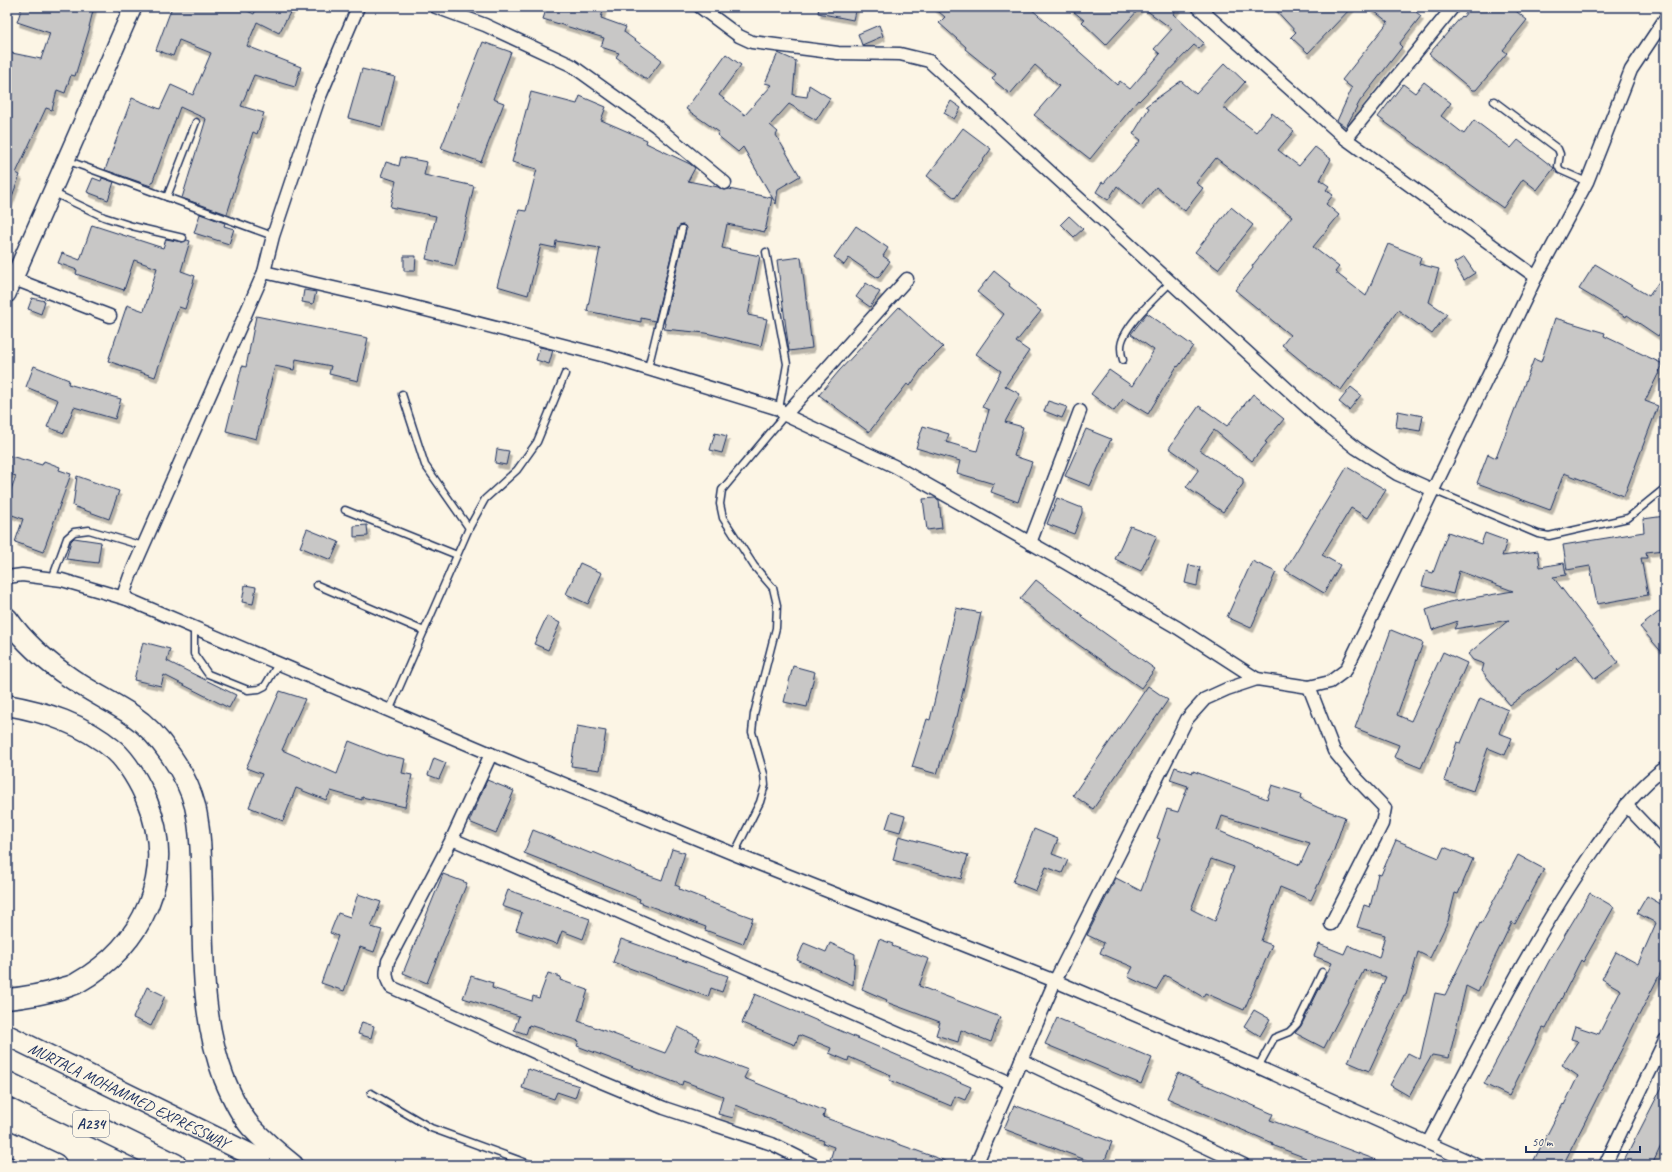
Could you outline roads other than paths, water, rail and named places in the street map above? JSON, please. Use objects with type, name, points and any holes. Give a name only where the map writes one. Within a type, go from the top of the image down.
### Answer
[{"type":"highway","points":[[7,618],[16,631],[41,655],[65,674],[134,716],[160,741],[180,770],[195,805],[201,847],[205,994],[210,1032],[219,1064],[232,1097],[251,1126],[293,1165]]},
{"type":"highway","points":[[7,705],[52,715],[85,730],[115,751],[141,784],[154,818],[159,859],[152,897],[133,935],[107,962],[76,983],[36,996],[7,999]]},
{"type":"highway","name":"MURTALA MOHAMMED EXPRESSWAY","points":[[7,1035],[272,1165]]},
{"type":"highway","name":"A234","points":[[7,1083],[175,1165]]},
{"type":"highway","points":[[7,1142],[55,1165]]},
{"type":"main road","points":[[10,286],[133,7]]},
{"type":"street","points":[[126,599],[124,593],[125,588],[264,272],[273,236],[318,101],[358,7]]},
{"type":"street","points":[[436,7],[486,25],[572,65],[656,126],[725,183]]},
{"type":"street","points":[[700,7],[739,36],[752,42],[838,53],[900,54],[929,61],[1315,413],[1356,448],[1397,474],[1433,490]]},
{"type":"street","points":[[1198,7],[1346,139],[1536,277]]},
{"type":"street","points":[[1346,139],[1453,7]]},
{"type":"street","points":[[264,272],[399,303],[648,368],[782,412],[894,466],[1178,628],[1258,679],[1309,687],[1330,682],[1346,670],[1536,277],[1587,182],[1631,70],[1665,19]]},
{"type":"street","points":[[782,412],[907,279]]},
{"type":"street","points":[[10,286],[110,316]]},
{"type":"street","points":[[1030,543],[1080,411]]},
{"type":"street","points":[[7,577],[22,576],[62,580],[126,599],[491,754],[734,854],[1056,981],[1258,1067],[1477,1165]]},
{"type":"street","points":[[976,1165],[1056,981],[1187,718],[1204,699],[1227,689],[1258,679]]},
{"type":"street","points":[[1309,687],[1334,751],[1385,808],[1382,824],[1331,924]]},
{"type":"street","points":[[491,754],[452,839],[388,962],[386,972],[387,981],[391,987],[649,1102],[772,1144],[814,1165]]},
{"type":"street","points":[[1428,1143],[1517,977],[1571,883],[1626,805],[1643,785],[1665,768]]},
{"type":"street","points":[[1626,805],[1665,846]]},
{"type":"street","points":[[452,839],[1011,1083]]},
{"type":"street","points":[[1605,1165],[1665,1040]]},
{"type":"street","points":[[1021,1060],[1244,1165]]},
{"type":"lane","points":[[1494,101],[1558,149],[1560,154],[1558,166],[1560,170],[1587,182]]},
{"type":"lane","points":[[168,197],[196,122]]},
{"type":"lane","points":[[65,159],[273,236]]},
{"type":"lane","points":[[52,192],[104,217],[132,226],[182,238]]},
{"type":"lane","points":[[648,368],[682,229]]},
{"type":"lane","points":[[734,854],[760,802],[765,785],[764,774],[752,732],[754,714],[776,628],[777,605],[773,588],[754,566],[723,518],[720,504],[722,490],[782,412],[787,364],[766,252]]},
{"type":"lane","points":[[1123,360],[1120,347],[1124,336],[1141,313],[1171,282]]},
{"type":"lane","points":[[389,711],[469,528],[484,499],[517,470],[537,442],[565,374]]},
{"type":"lane","points":[[402,394],[425,465],[469,528]]},
{"type":"lane","points":[[1433,490],[1538,534],[1549,536],[1628,518],[1665,488]]},
{"type":"lane","points":[[345,510],[457,556]]},
{"type":"lane","points":[[52,579],[67,538],[74,532],[90,530],[143,546]]},
{"type":"lane","points":[[317,585],[424,631]]},
{"type":"lane","points":[[194,629],[194,654],[208,674],[248,690],[259,689],[265,686],[278,664]]},
{"type":"lane","points":[[1258,1067],[1274,1038],[1289,1032],[1297,1024],[1322,972]]},
{"type":"lane","points":[[371,1093],[430,1128],[532,1165]]}]
